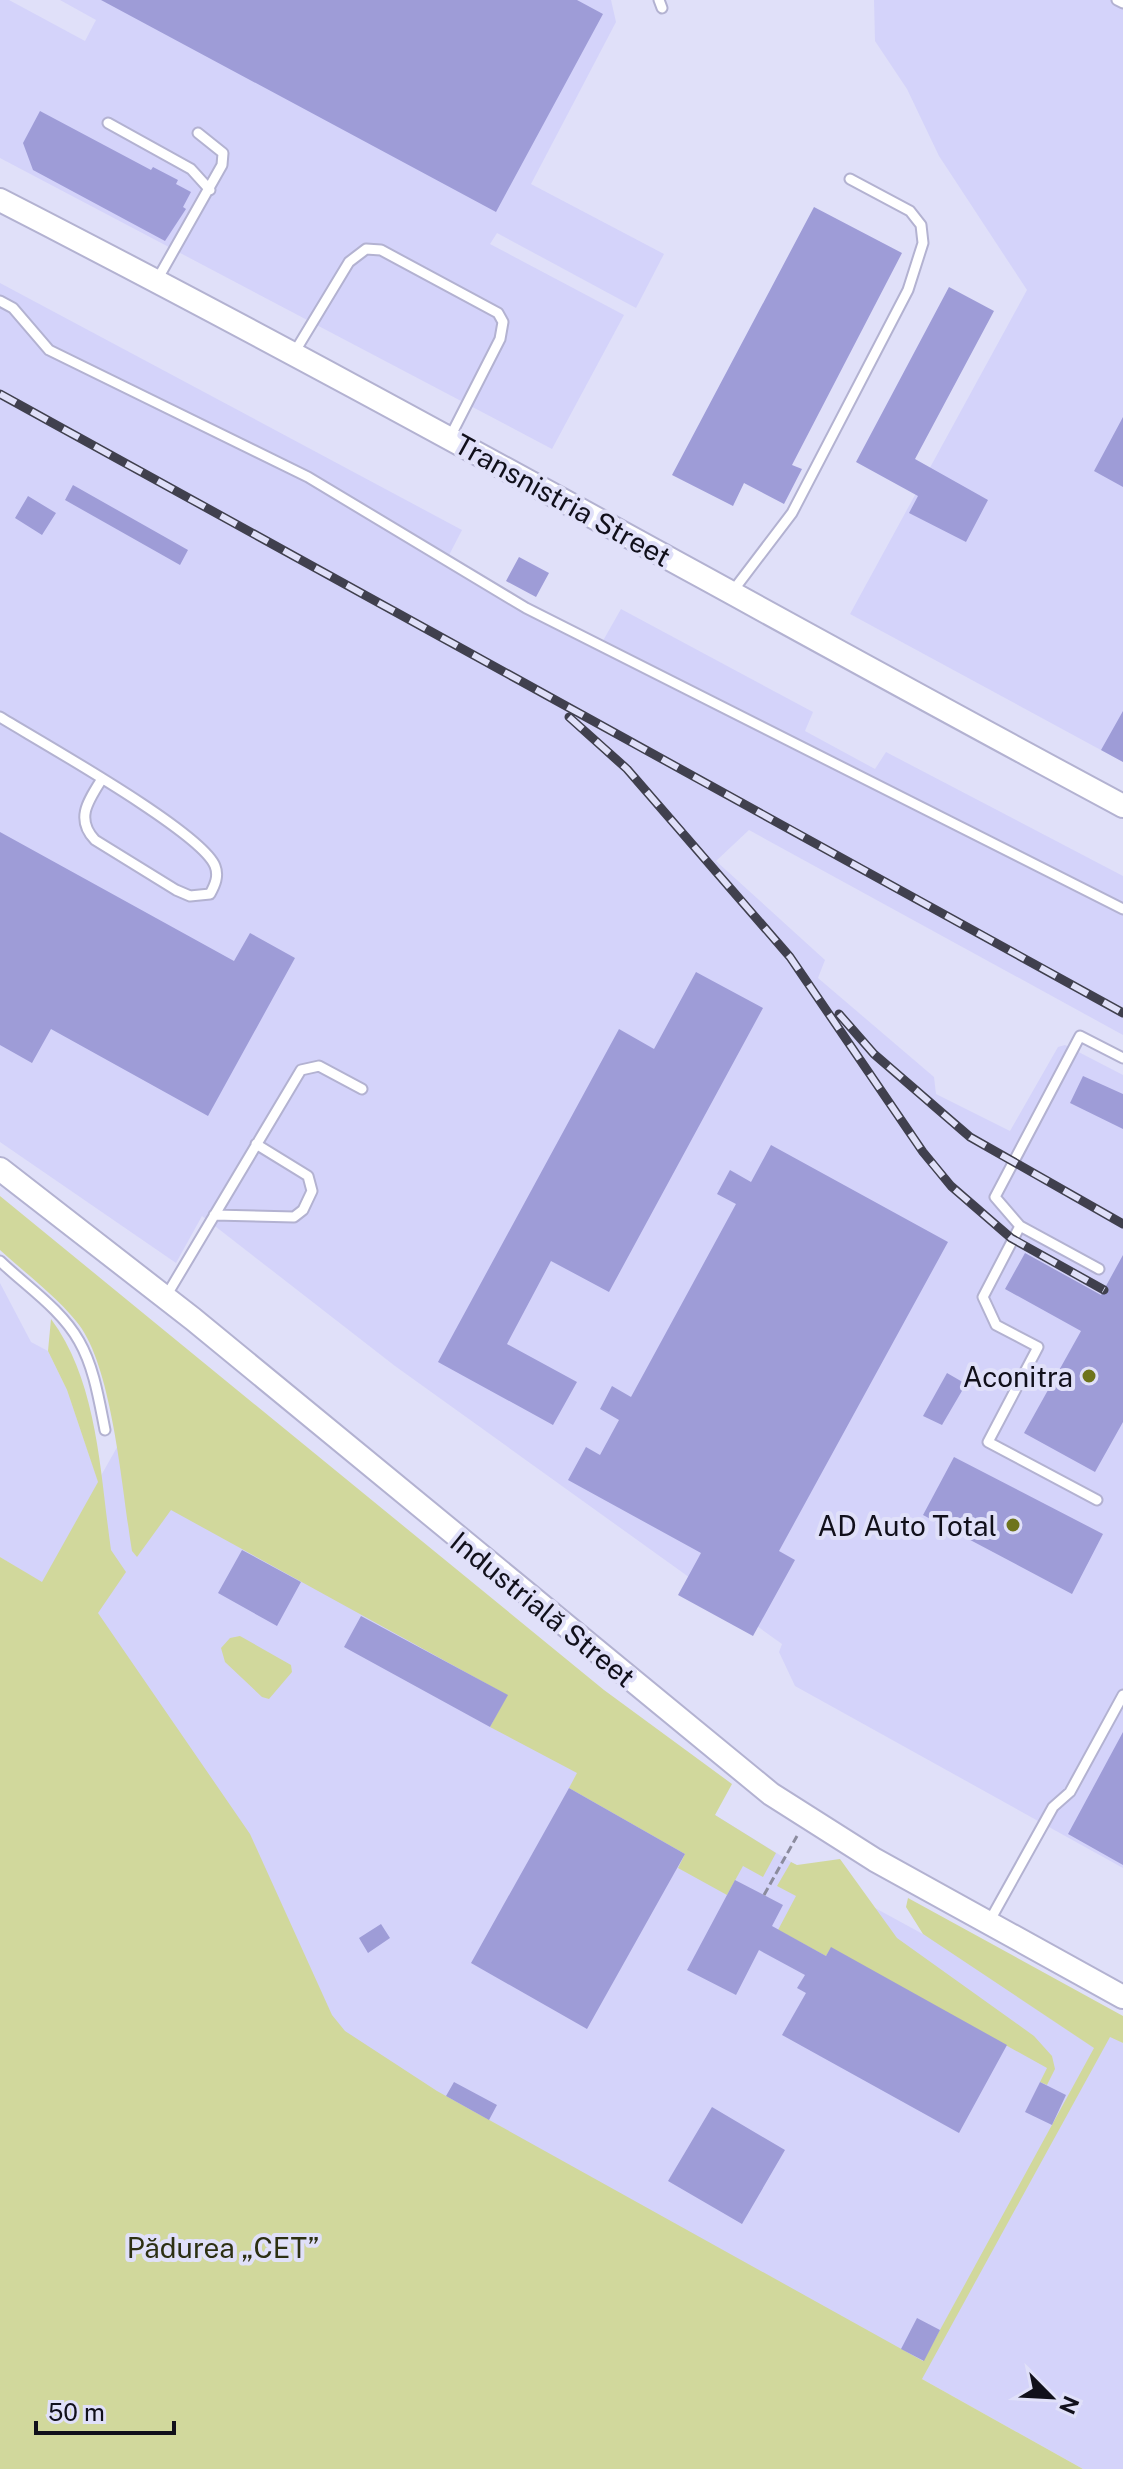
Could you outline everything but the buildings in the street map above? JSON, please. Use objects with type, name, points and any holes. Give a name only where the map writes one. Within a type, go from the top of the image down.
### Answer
[{"type":"street","name":"Transnistria Street","points":[[0,200],[450,437],[730,595],[1123,806]]},
{"type":"street","name":"Industrială Street","points":[[0,1169],[165,1298],[771,1794],[987,1925],[1123,1997]]},
{"type":"lane","points":[[1117,0],[1123,3]]},
{"type":"lane","points":[[108,123],[191,169],[210,190]]},
{"type":"lane","points":[[157,280],[222,165],[223,153],[198,133]]},
{"type":"lane","points":[[730,595],[792,513],[908,290],[919,261],[921,225],[910,211],[850,179]]},
{"type":"lane","points":[[294,353],[349,262],[366,249],[381,250],[498,313],[503,322],[500,339],[450,437]]},
{"type":"lane","points":[[0,301],[13,308],[49,350],[308,477],[526,608],[1123,909]]},
{"type":"lane","points":[[0,717],[102,779],[190,839],[211,858],[217,869],[216,884],[210,894],[190,896],[176,890],[95,840],[84,829],[83,817],[102,779]]},
{"type":"lane","points":[[1099,1269],[1020,1226],[995,1197],[1080,1036],[1123,1058]]},
{"type":"lane","points":[[165,1298],[293,1081],[307,1066],[319,1066],[362,1089]]},
{"type":"lane","points":[[214,1215],[289,1218],[303,1210],[312,1191],[308,1176],[256,1144]]},
{"type":"lane","points":[[1020,1226],[983,1297],[996,1325],[1038,1347],[988,1442],[1097,1500]]},
{"type":"lane","points":[[0,1261],[55,1310],[79,1340],[96,1388],[105,1430]]},
{"type":"lane","points":[[987,1925],[1053,1807],[1070,1792],[1123,1695]]},
{"type":"path","points":[[764,1895],[808,1818]]},
{"type":"shaded area","points":[[0,0],[9,0],[85,41],[96,20],[60,0],[611,0],[616,22],[531,184],[664,254],[636,308],[497,233],[490,244],[624,315],[552,449],[0,158]]},
{"type":"shaded area","points":[[874,0],[1123,0],[1123,762],[850,614],[1027,290],[939,156],[907,89],[875,41]]},
{"type":"shaded area","points":[[0,283],[462,530],[446,561],[531,616],[600,646],[621,609],[813,712],[805,731],[875,769],[886,752],[1123,876],[1123,1035],[749,830],[716,861],[825,960],[818,978],[934,1077],[936,1094],[1010,1131],[1058,1047],[1065,1045],[1123,1075],[1123,1868],[795,1686],[779,1652],[782,1644],[395,1366],[202,1216],[176,1263],[0,1142]]},
{"type":"shaded area","points":[[0,1283],[31,1342],[48,1351],[67,1390],[98,1481],[169,1355],[715,1815],[796,1865],[1123,2043],[1123,2469],[1083,2469],[323,2044],[42,1583],[0,1557]]},
{"type":"green space","points":[[0,1196],[604,1690],[732,1784],[715,1815],[776,1853],[763,1877],[743,1866],[727,1895],[678,1868],[685,1854],[569,1788],[577,1773],[490,1727],[507,1695],[171,1510],[137,1557],[132,1551],[114,1430],[99,1367],[89,1341],[68,1311],[0,1250]]},
{"type":"green space","name":"Pădurea „CET”","points":[[51,1319],[67,1344],[88,1399],[100,1460],[111,1550],[126,1572],[98,1613],[250,1834],[332,2015],[345,2031],[437,2091],[923,2361],[1094,2048],[923,1934],[906,1907],[908,1898],[1123,2016],[1123,2043],[1110,2037],[922,2379],[1083,2469],[0,2469],[0,1557],[42,1582],[98,1482],[67,1390],[48,1351]]},
{"type":"green space","points":[[240,1636],[291,1665],[292,1672],[269,1699],[262,1697],[225,1662],[221,1648],[230,1638]]},
{"type":"green space","points":[[840,1859],[897,1938],[1034,2036],[1052,2056],[1055,2069],[1047,2085],[1040,2082],[1047,2068],[831,1948],[826,1956],[778,1930],[796,1896],[777,1886],[791,1862],[797,1865]]},
{"type":"railway","points":[[0,394],[1123,1013]]},
{"type":"railway","points":[[569,717],[627,769],[790,957],[923,1152],[951,1186],[1011,1238],[1104,1290]]},
{"type":"railway","points":[[839,1014],[874,1054],[970,1137],[1123,1224]]},
{"type":"place","name":"Aconitra","points":[[1089,1376]]},
{"type":"place","name":"AD Auto Total","points":[[1013,1525]]}]
